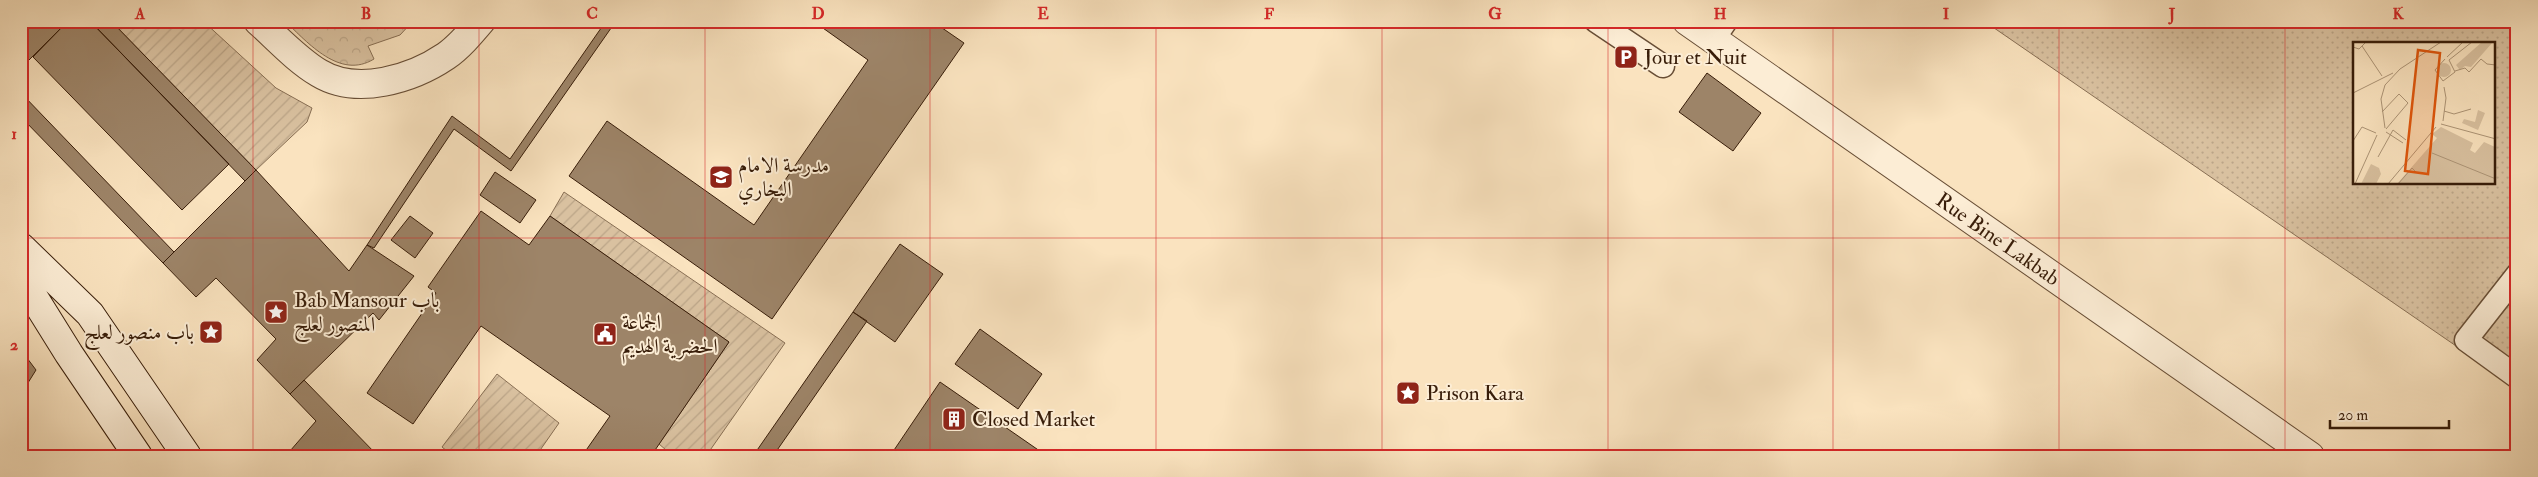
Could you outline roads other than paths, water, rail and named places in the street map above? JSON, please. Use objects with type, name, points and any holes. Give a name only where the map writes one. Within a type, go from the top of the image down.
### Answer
[{"type":"street","points":[[258,21],[296,56],[320,74],[345,82],[370,84],[420,71],[446,56],[465,39],[480,21]]},
{"type":"street","name":"Rue Bine Lakbab","points":[[1687,21],[1720,31],[2310,456]]},
{"type":"street","points":[[21,247],[90,314],[186,456]]},
{"type":"street","points":[[21,277],[138,456]]},
{"type":"lane","points":[[1596,21],[1663,66]]},
{"type":"lane","points":[[2517,276],[2466,340],[2517,377]]},
{"type":"place","name":"Jour et Nuit","points":[[1626,57]]},
{"type":"place","name":"مدرسة الامام البخاري","points":[[721,177]]},
{"type":"place","name":"Bab Mansour باب المنصور لعلج","points":[[276,312]]},
{"type":"place","name":"باب منصور لعلج","points":[[211,332]]},
{"type":"place","name":"الجماعة الحضرية الهديم","points":[[605,334]]},
{"type":"place","name":"Prison Kara","points":[[1408,393]]},
{"type":"place","name":"Closed Market","points":[[954,419]]}]
